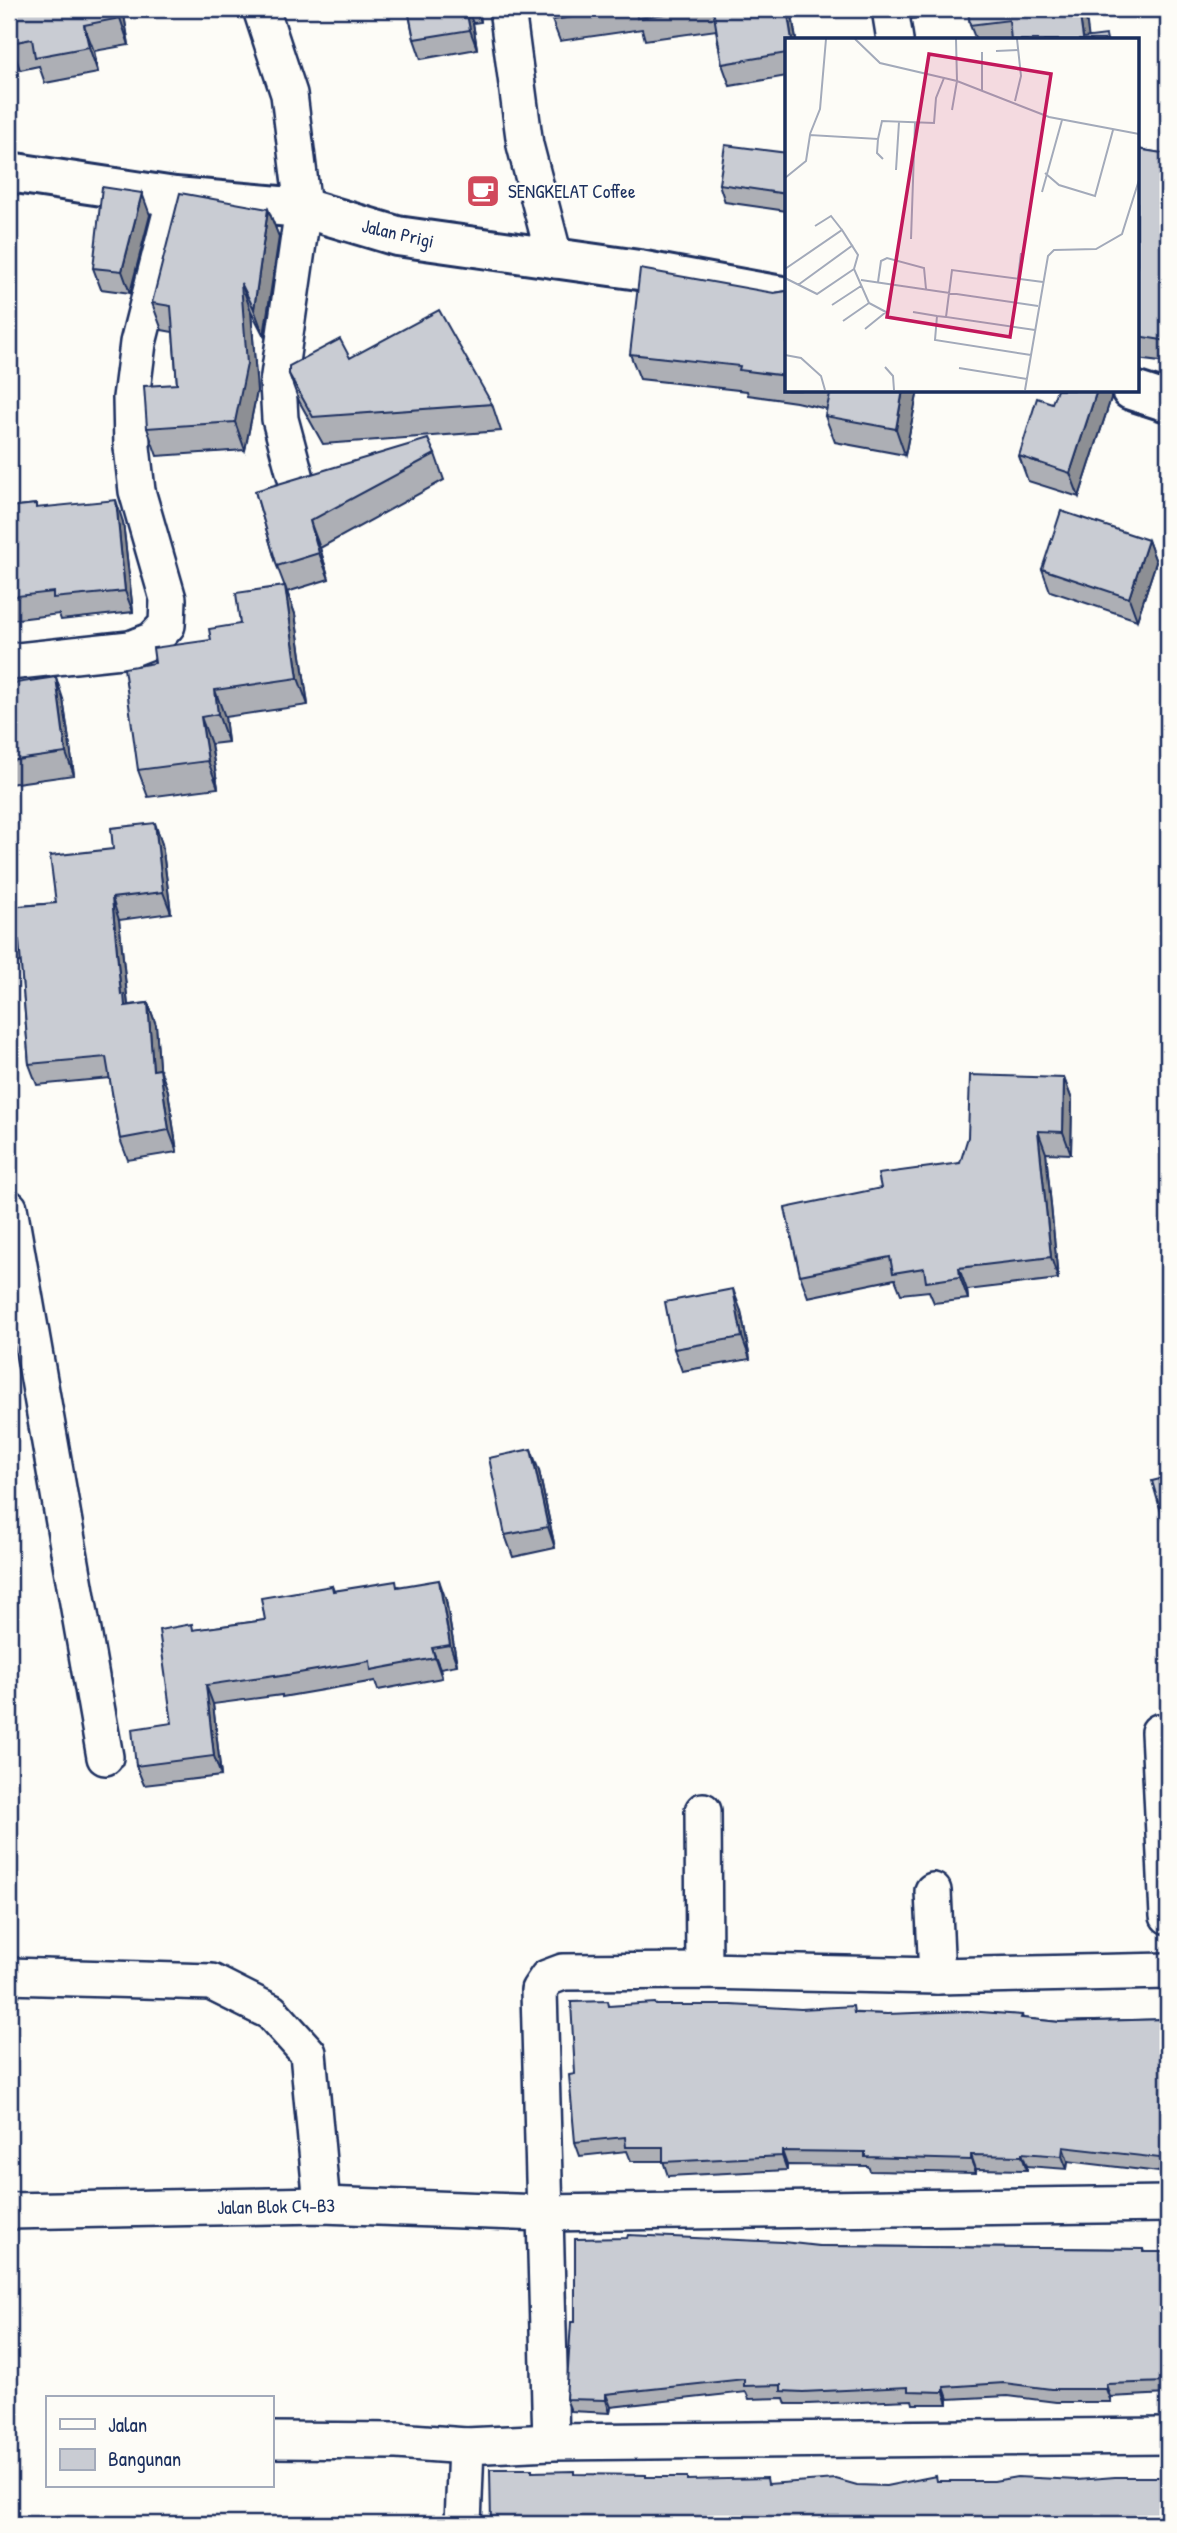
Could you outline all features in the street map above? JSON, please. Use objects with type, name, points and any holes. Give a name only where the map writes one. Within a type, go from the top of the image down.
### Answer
[{"type":"street","points":[[261,9],[289,94],[303,208],[278,383],[279,419],[298,486]]},
{"type":"street","points":[[507,9],[525,145],[555,260]]},
{"type":"street","points":[[890,9],[895,38]]},
{"type":"street","name":"Jalan Prigi","points":[[9,172],[175,197],[303,208],[397,236],[639,270],[785,297]]},
{"type":"street","points":[[9,662],[130,649],[153,640],[167,625],[168,599],[137,491],[132,447],[131,398],[138,343],[175,197]]},
{"type":"street","points":[[1137,392],[1168,402]]},
{"type":"street","points":[[9,1209],[105,1758]]},
{"type":"street","points":[[1159,1732],[1168,1916]]},
{"type":"street","points":[[703,1811],[704,1971]]},
{"type":"street","points":[[933,1891],[937,1976]]},
{"type":"street","points":[[551,2442],[539,1990],[547,1978],[563,1972],[704,1971],[937,1976],[1168,1971]]},
{"type":"street","points":[[9,1976],[211,1982],[271,2012],[308,2053],[322,2205]]},
{"type":"street","name":"Jalan Blok C4-B3","points":[[9,2211],[322,2205],[544,2213],[1168,2204]]},
{"type":"street","points":[[273,2440],[397,2441],[466,2446],[551,2442],[1168,2437]]},
{"type":"street","points":[[463,2524],[466,2446]]},
{"type":"building","points":[[9,9],[118,9],[120,18],[84,25],[89,47],[35,57],[32,39],[11,43]]},
{"type":"building","points":[[408,9],[466,9],[470,30],[414,39]]},
{"type":"building","points":[[550,9],[625,9],[552,20]]},
{"type":"building","points":[[636,9],[701,9],[637,18]]},
{"type":"building","points":[[713,9],[787,9],[792,38],[785,38],[785,53],[722,64]]},
{"type":"building","points":[[968,9],[1079,9],[1083,38],[1011,38],[1009,20],[970,25]]},
{"type":"building","points":[[1106,35],[1107,38],[1083,38]]},
{"type":"building","points":[[725,145],[785,153],[785,194],[719,184]]},
{"type":"building","points":[[1138,149],[1168,154],[1168,341],[1138,336]]},
{"type":"building","points":[[102,187],[142,193],[122,271],[93,268]]},
{"type":"building","points":[[180,193],[268,209],[254,309],[241,283],[247,364],[235,422],[147,428],[144,386],[177,384],[171,306],[152,303]]},
{"type":"building","points":[[640,269],[774,293],[785,291],[785,376],[739,370],[740,366],[630,354]]},
{"type":"building","points":[[439,310],[492,404],[313,417],[289,374],[289,366],[340,339],[350,358]]},
{"type":"building","points":[[831,392],[903,392],[896,429],[825,416]]},
{"type":"building","points":[[1056,392],[1096,392],[1070,473],[1019,456],[1037,398],[1052,403]]},
{"type":"building","points":[[428,439],[435,454],[310,521],[319,553],[277,566],[255,491]]},
{"type":"building","points":[[1168,459],[1168,493],[1163,492]]},
{"type":"building","points":[[116,500],[125,591],[53,598],[53,592],[9,597],[9,507],[36,504],[36,508]]},
{"type":"building","points":[[1061,511],[1148,540],[1129,598],[1042,569]]},
{"type":"building","points":[[285,586],[298,678],[215,690],[218,714],[201,717],[208,761],[138,770],[124,668],[155,663],[153,648],[211,640],[209,629],[240,624],[236,593]]},
{"type":"building","points":[[56,677],[66,753],[9,761],[9,684]]},
{"type":"building","points":[[155,823],[163,892],[112,898],[121,995],[124,994],[125,1006],[148,1003],[153,1070],[160,1069],[169,1130],[120,1139],[106,1057],[29,1064],[19,940],[9,941],[9,907],[56,903],[50,856],[113,849],[111,828]]},
{"type":"building","points":[[970,1075],[1064,1078],[1063,1132],[1038,1131],[1051,1257],[959,1268],[960,1277],[926,1282],[924,1268],[893,1273],[890,1257],[800,1275],[785,1208],[881,1188],[878,1174],[960,1163],[968,1137]]},
{"type":"building","points":[[733,1289],[742,1337],[674,1349],[665,1302]]},
{"type":"building","points":[[531,1449],[548,1527],[505,1535],[489,1458]]},
{"type":"building","points":[[1168,1477],[1168,1536],[1152,1481]]},
{"type":"building","points":[[439,1580],[450,1645],[432,1648],[435,1658],[371,1670],[370,1661],[206,1685],[214,1756],[136,1766],[132,1729],[172,1723],[159,1630],[192,1624],[193,1630],[265,1620],[261,1598],[332,1586],[333,1591],[396,1581],[397,1587]]},
{"type":"building","points":[[608,2001],[609,2006],[655,2003],[801,2009],[853,2006],[854,2013],[887,2014],[967,2011],[1022,2015],[1021,2018],[1059,2022],[1168,2019],[1168,2159],[1063,2147],[1062,2156],[1022,2153],[1022,2156],[971,2155],[971,2160],[865,2157],[865,2152],[782,2151],[782,2156],[663,2162],[663,2147],[626,2147],[625,2137],[575,2142],[569,2075],[575,2074],[571,2002]]},
{"type":"building","points":[[628,2235],[819,2246],[1143,2249],[1143,2252],[1168,2252],[1168,2382],[1106,2384],[1106,2389],[1051,2389],[1004,2383],[944,2387],[944,2392],[908,2391],[908,2387],[803,2392],[781,2391],[781,2385],[744,2386],[744,2379],[606,2394],[606,2400],[566,2399],[571,2322],[575,2322],[575,2239],[627,2238]]},
{"type":"building","points":[[490,2469],[687,2477],[687,2480],[767,2478],[768,2484],[836,2479],[857,2485],[886,2486],[936,2476],[937,2481],[994,2481],[1017,2477],[1077,2480],[1168,2477],[1168,2524],[491,2524]]},
{"type":"place","name":"SENGKELAT Coffee","points":[[483,191]]}]
